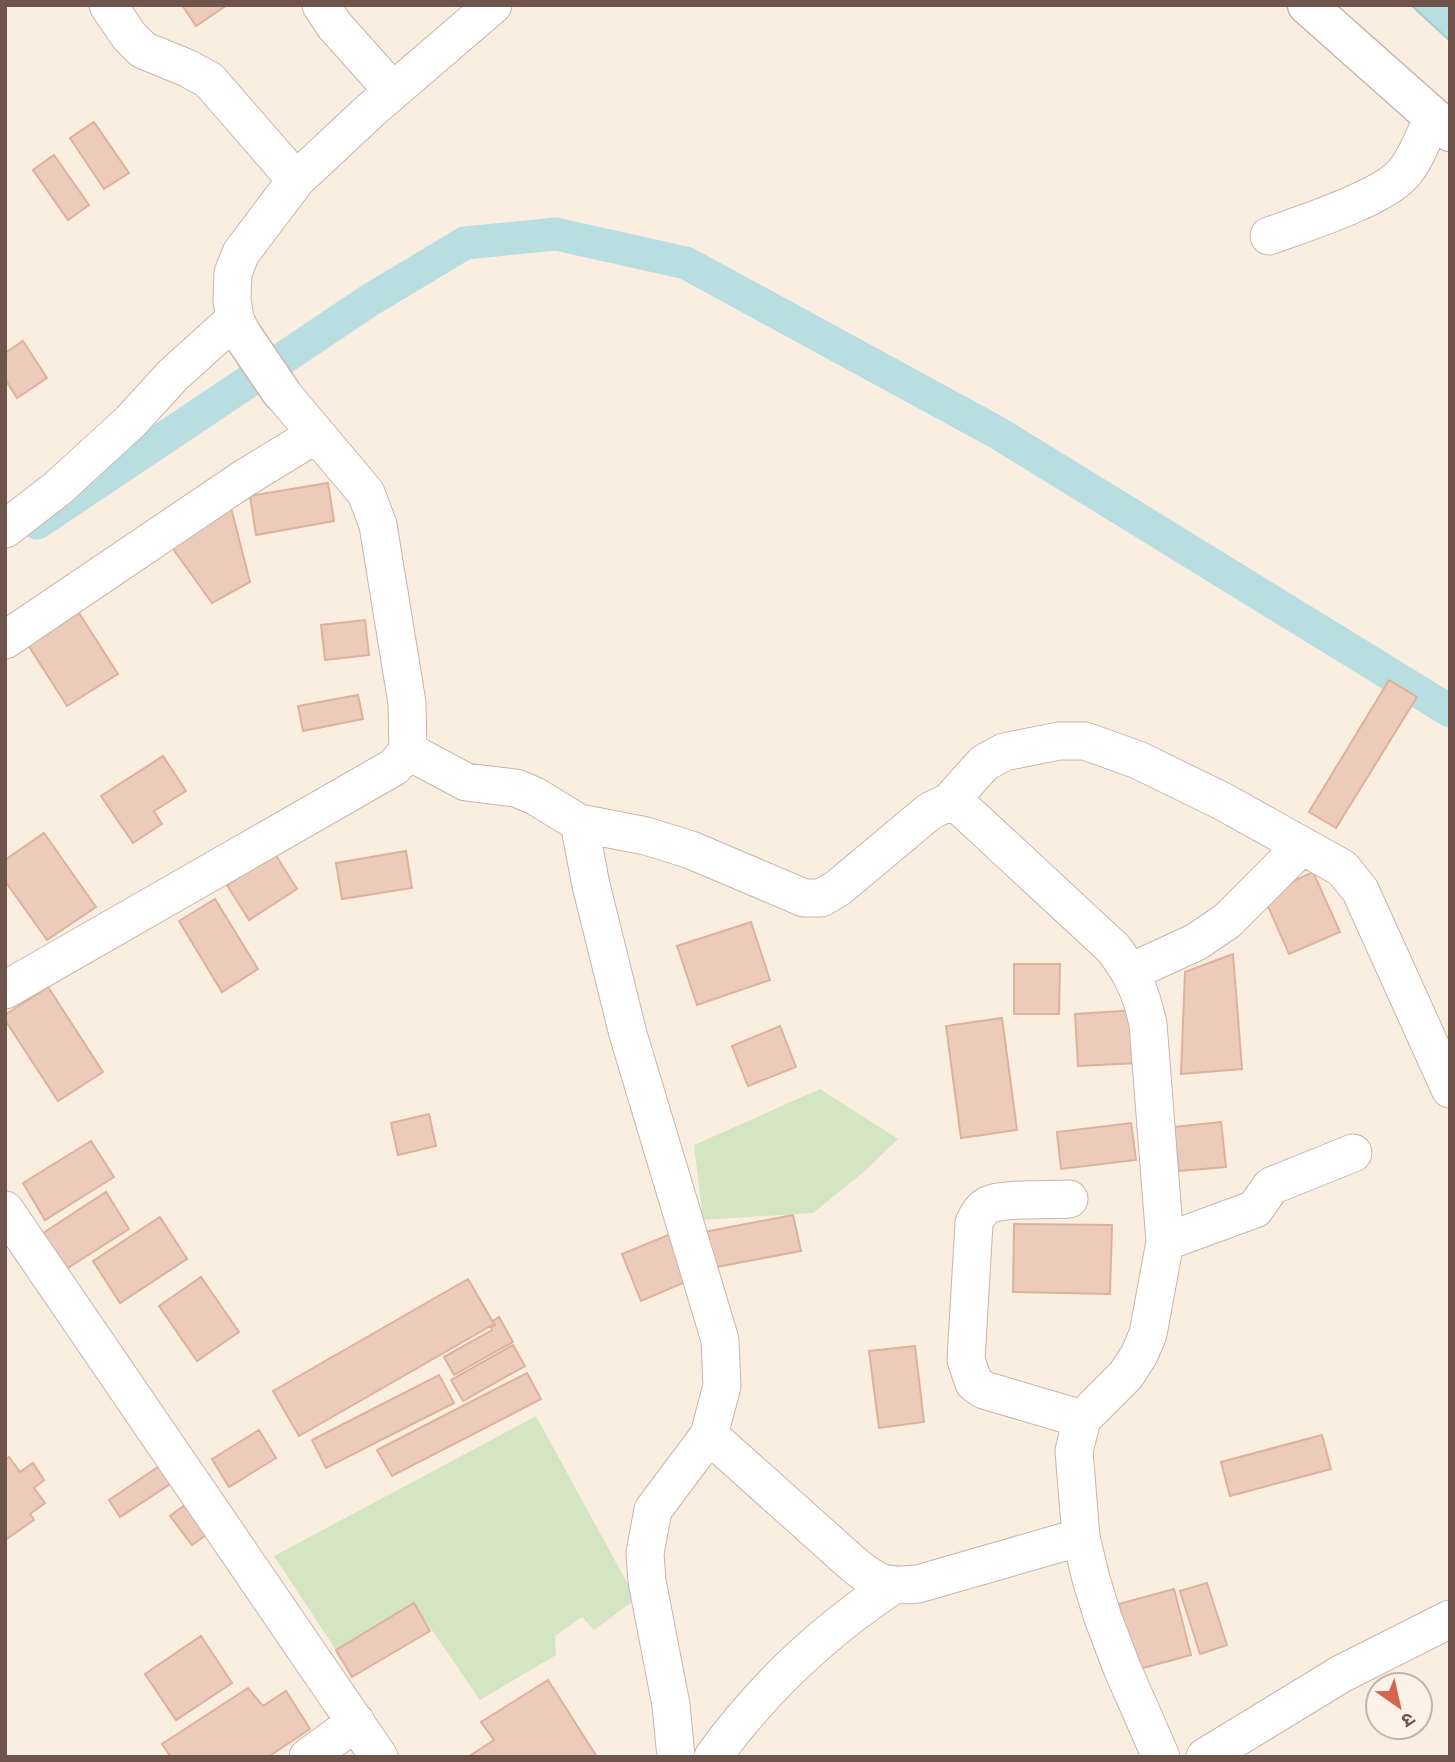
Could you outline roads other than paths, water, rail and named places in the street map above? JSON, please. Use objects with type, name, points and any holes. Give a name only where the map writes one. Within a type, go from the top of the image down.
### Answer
[{"type":"street","points":[[108,5],[129,36],[143,50],[209,80],[296,180]]},
{"type":"street","points":[[321,5],[334,25],[393,91]]},
{"type":"street","points":[[5,990],[394,767],[408,751],[407,703],[379,525],[366,494],[281,392],[239,328],[232,300],[233,273],[241,253],[296,180],[393,91],[493,5]]},
{"type":"street","points":[[1269,236],[1323,217],[1390,185],[1407,169],[1441,125],[1307,5]]},
{"type":"street","points":[[5,529],[58,488],[131,421],[173,375],[239,328]]},
{"type":"street","points":[[5,640],[243,479],[315,435]]},
{"type":"street","points":[[408,751],[466,782],[516,789],[535,796],[579,823],[646,836],[691,850],[804,898],[821,898],[838,888],[930,811],[949,802],[984,763],[1004,752],[1059,741],[1085,741],[1138,760],[1222,802],[1342,868],[1360,890],[1450,1089]]},
{"type":"street","points":[[949,802],[962,808],[1103,939],[1131,972],[1141,992],[1148,1024],[1165,1242],[1148,1334],[1139,1355],[1126,1375],[1082,1419],[1074,1451],[1081,1537],[1103,1618],[1161,1757]]},
{"type":"street","points":[[579,823],[591,885],[631,1046],[720,1340],[722,1386],[709,1435],[653,1510],[645,1553],[647,1581],[671,1705],[676,1757]]},
{"type":"street","points":[[1131,972],[1196,942],[1227,921],[1302,846]]},
{"type":"street","points":[[1165,1242],[1255,1209],[1271,1186],[1353,1153]]},
{"type":"street","points":[[1069,1199],[1003,1202],[988,1205],[979,1213],[974,1223],[966,1360],[974,1383],[984,1390],[1082,1419]]},
{"type":"street","points":[[5,1210],[379,1757]]},
{"type":"street","points":[[709,1435],[871,1579],[892,1586],[918,1584],[1081,1537]]},
{"type":"street","points":[[713,1757],[756,1703],[806,1652],[854,1611],[892,1586]]},
{"type":"street","points":[[1205,1757],[1341,1674],[1450,1619]]},
{"type":"street","points":[[308,1757],[356,1722]]},
{"type":"water","points":[[1411,5],[1450,5],[1450,41]]},
{"type":"waterway","points":[[37,523],[370,300],[465,243],[556,234],[686,263],[998,433],[1450,711]]}]
